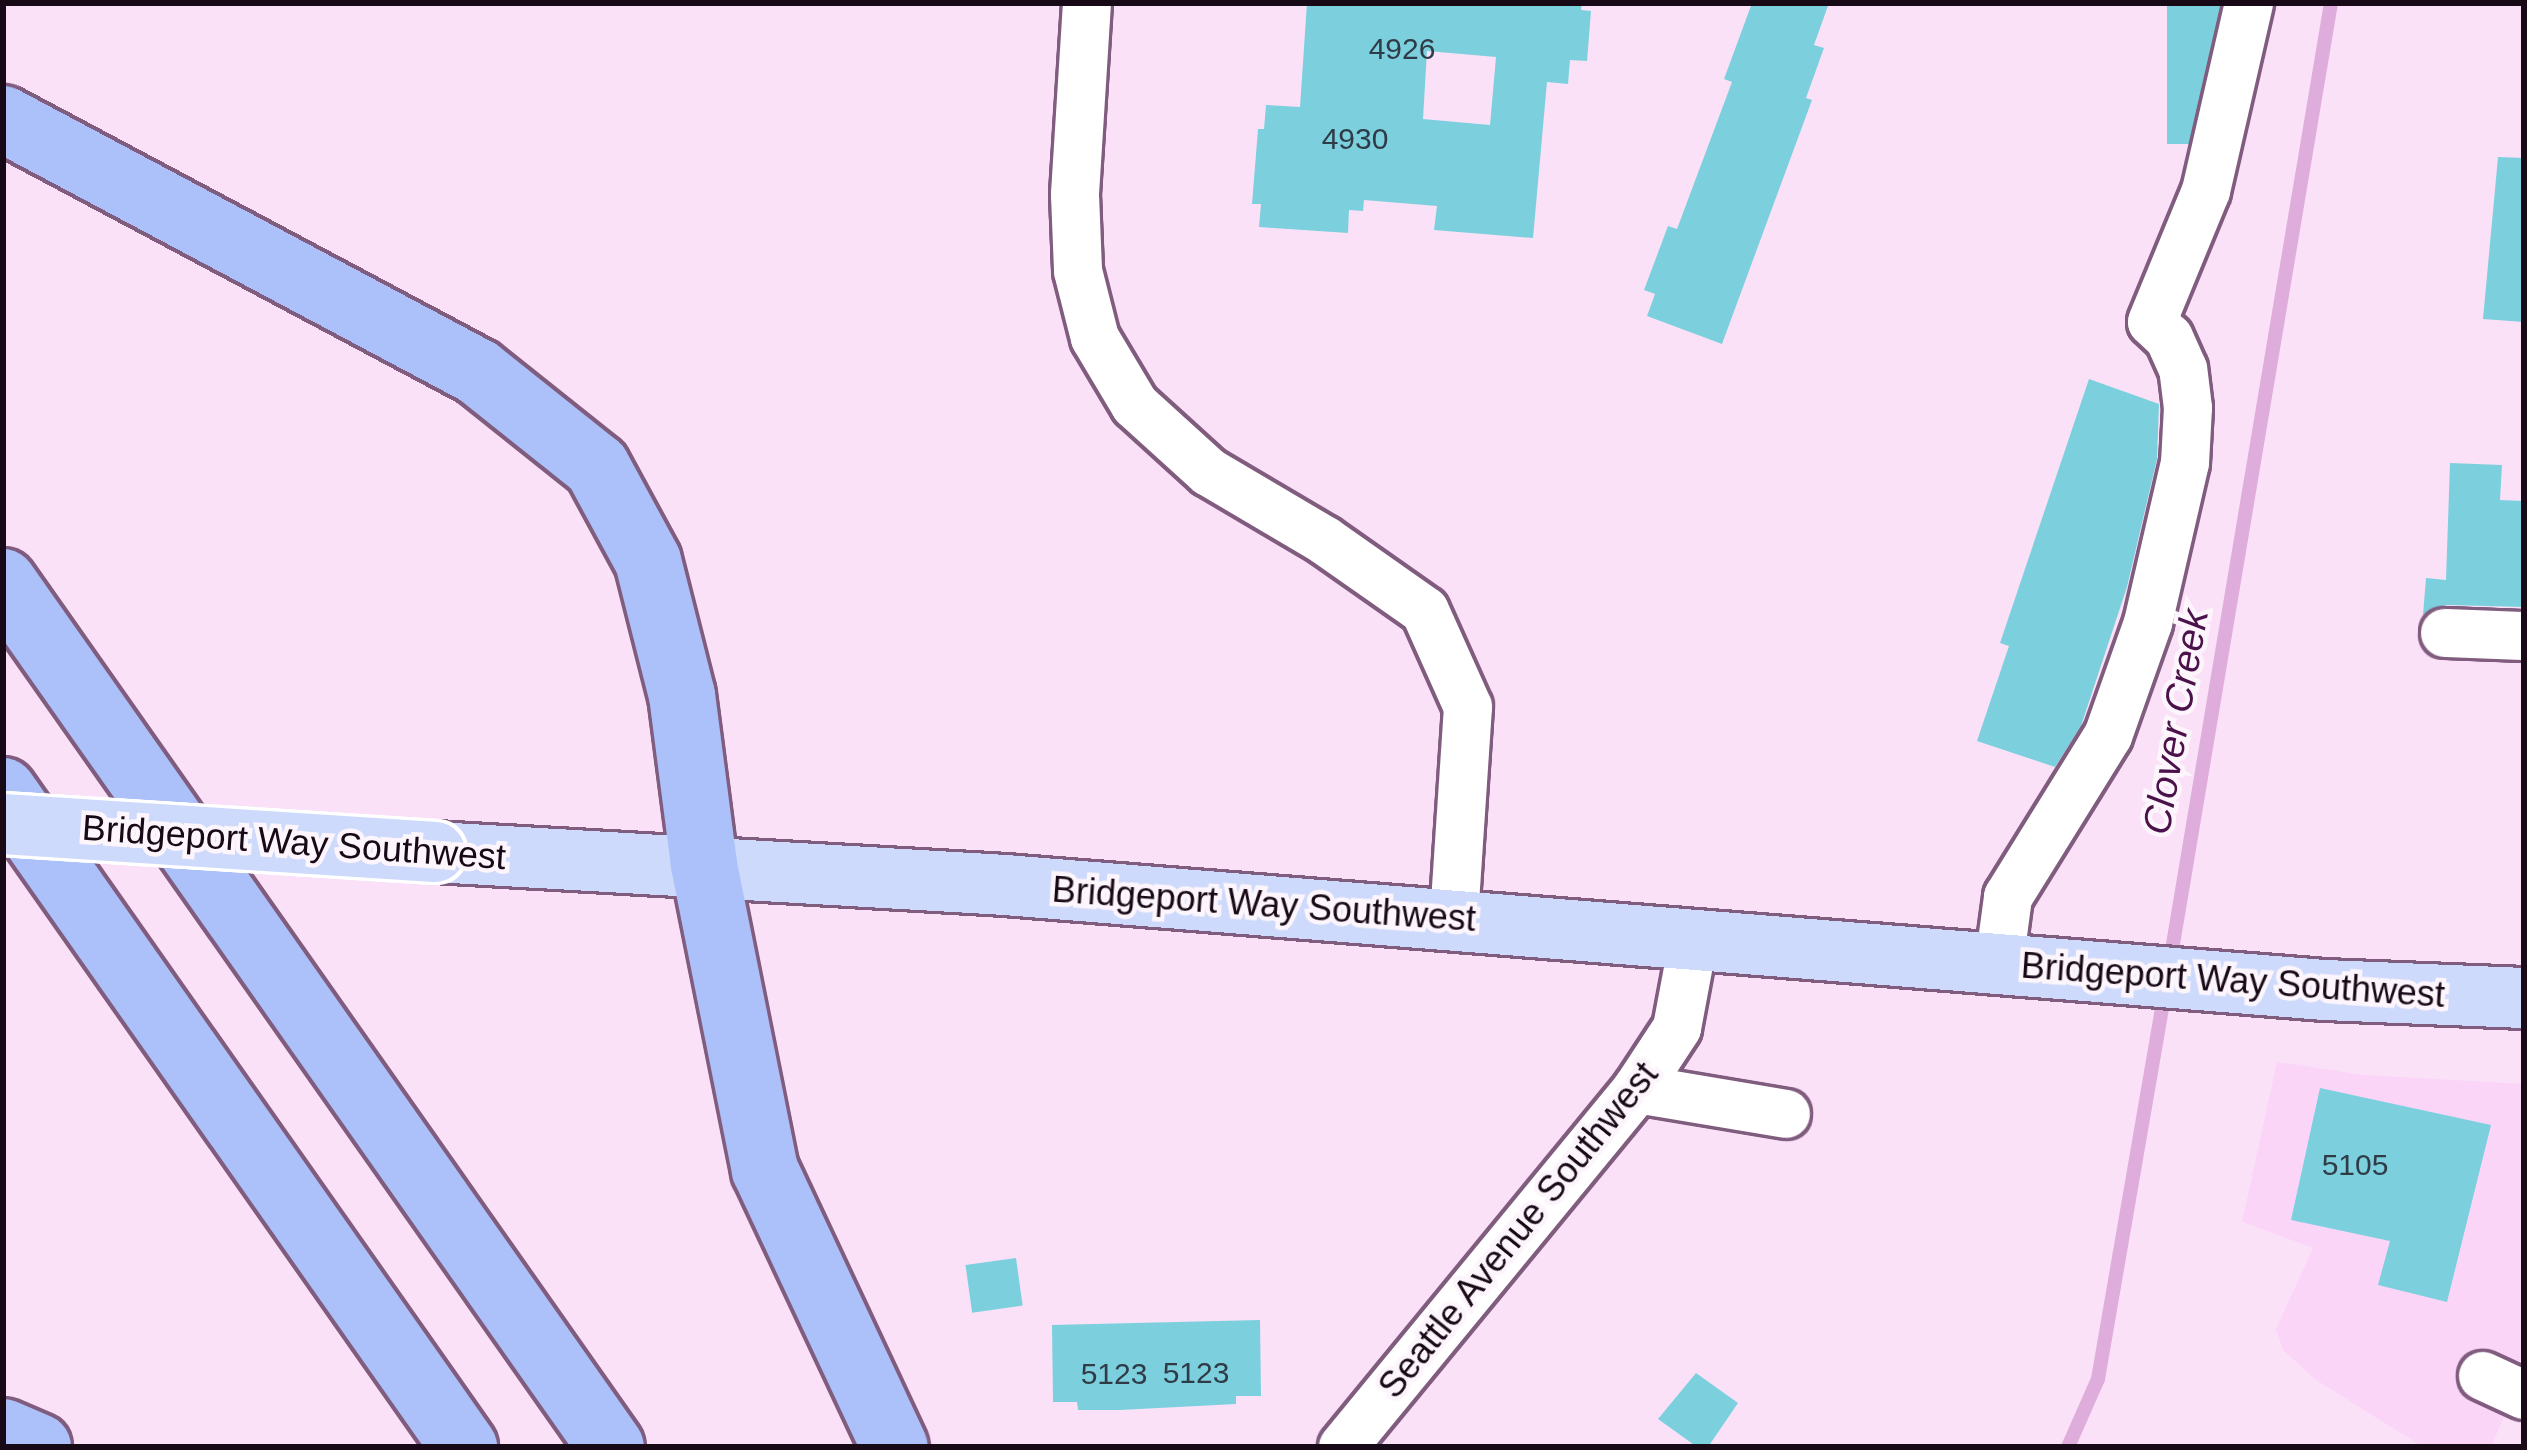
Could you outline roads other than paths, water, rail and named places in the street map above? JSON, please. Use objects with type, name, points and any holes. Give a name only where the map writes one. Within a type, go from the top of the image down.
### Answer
[{"type":"highway","points":[[3,119],[478,372],[597,467],[649,561],[682,695],[704,865],[765,1171],[895,1447]]},
{"type":"highway","points":[[3,582],[611,1447]]},
{"type":"highway","points":[[3,791],[464,1447]]},
{"type":"highway","points":[[3,1432],[38,1447]]},
{"type":"main road","name":"Bridgeport Way Southwest","points":[[3,824],[704,865],[1454,918],[2325,990],[2524,998]]},
{"type":"street","points":[[1088,3],[1075,195],[1078,272],[1095,338],[1135,405],[1209,472],[1324,540],[1425,611],[1468,707],[1454,918]]},
{"type":"street","points":[[1999,964],[2008,897],[2108,736],[2148,623],[2185,463],[2188,408],[2183,369],[2169,338],[2152,322],[2206,191],[2249,3]]},
{"type":"street","points":[[2445,633],[2524,636]]},
{"type":"street","name":"Seattle Avenue Southwest","points":[[1356,1443],[1637,1089],[1677,1028],[1694,937]]},
{"type":"street","points":[[1637,1089],[1786,1114]]},
{"type":"waterway","name":"Clover Creek","points":[[2170,962],[2331,3]]},
{"type":"waterway","name":"Clover Creek","points":[[2068,1447],[2098,1379],[2165,990]]}]
